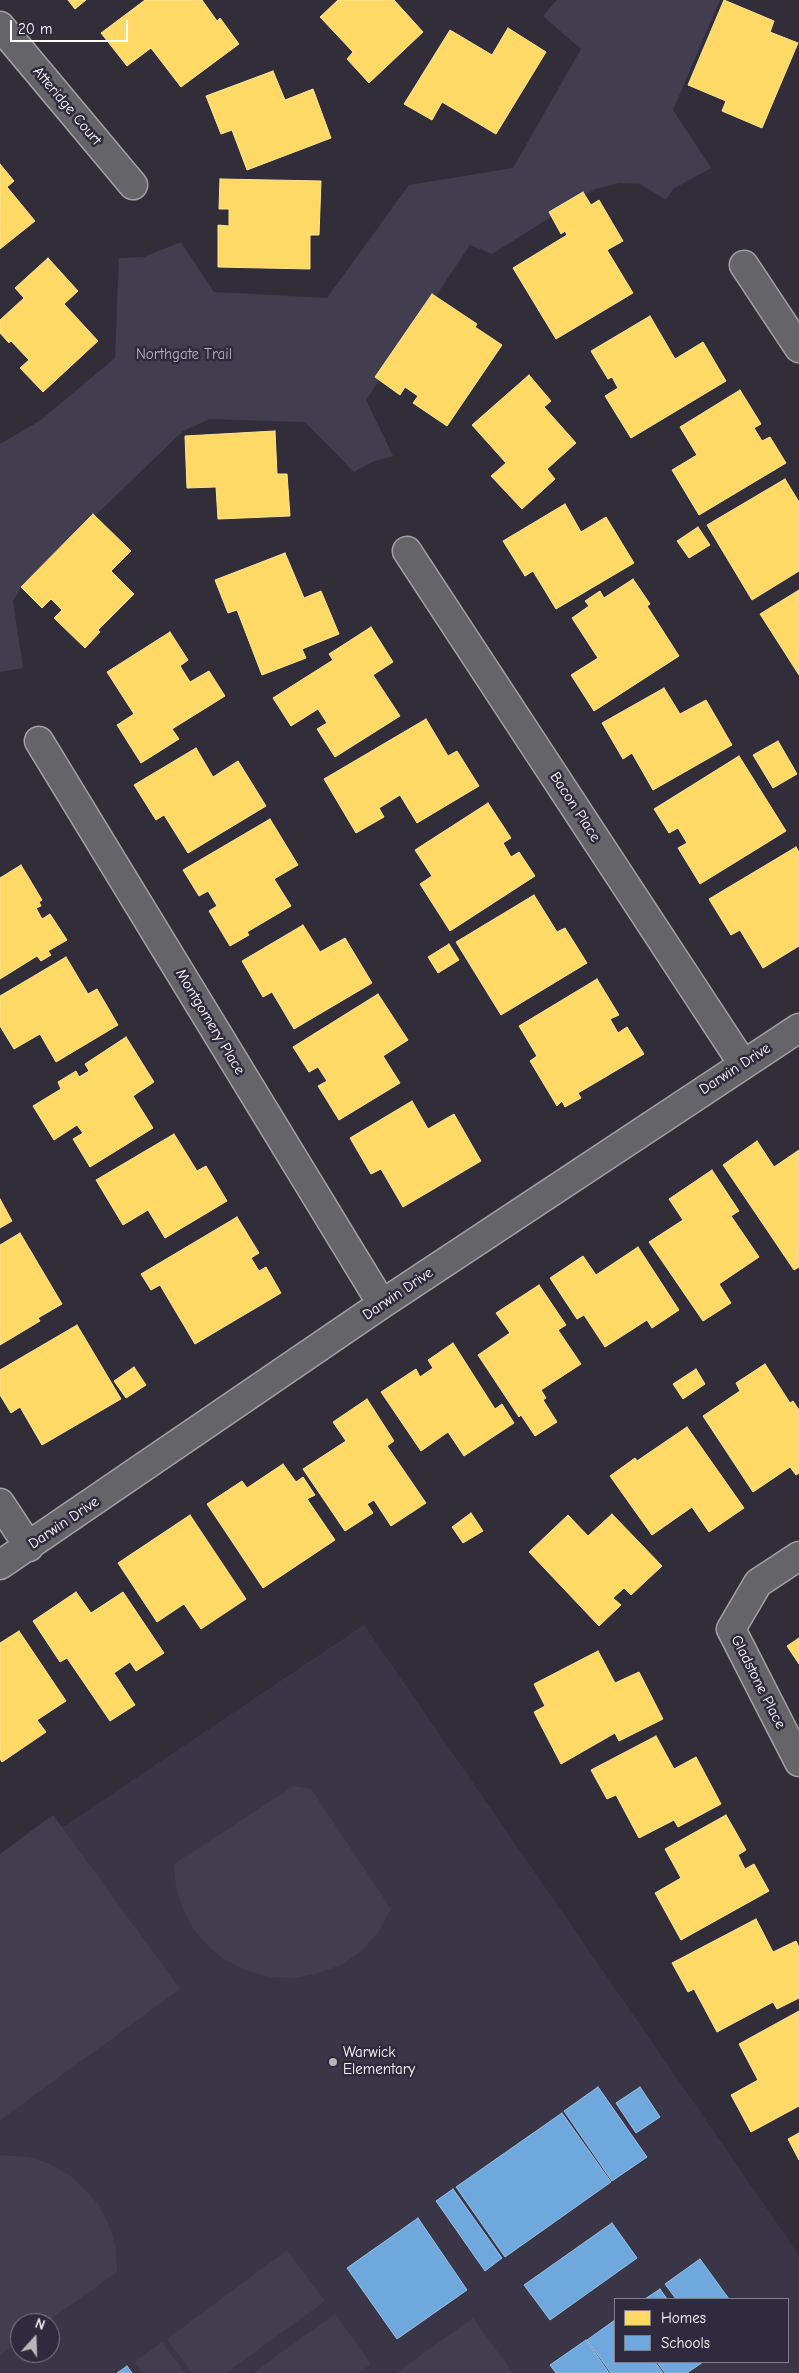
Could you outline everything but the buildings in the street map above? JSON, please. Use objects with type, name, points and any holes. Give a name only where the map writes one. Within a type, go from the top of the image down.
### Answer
[{"type":"street","name":"Atteridge Court","points":[[0,26],[133,186]]},
{"type":"street","points":[[744,265],[799,348]]},
{"type":"street","name":"Bacon Place","points":[[407,551],[743,1064]]},
{"type":"street","name":"Montgomery Place","points":[[39,741],[382,1304]]},
{"type":"street","name":"Darwin Drive","points":[[0,1565],[382,1304],[799,1028]]},
{"type":"street","points":[[0,1502],[29,1547]]},
{"type":"street","name":"Gladstone Place","points":[[799,1556],[758,1583],[731,1629],[799,1762]]},
{"type":"shaded area","name":"Warwick Elementary","points":[[364,1625],[799,2255],[799,2373],[0,2373],[0,1869]]},
{"type":"green space","name":"Northgate Trail","points":[[557,0],[720,0],[673,110],[711,168],[673,189],[666,200],[640,184],[619,183],[595,189],[492,254],[470,245],[366,400],[393,456],[372,462],[354,472],[305,422],[210,419],[183,431],[23,585],[13,601],[23,668],[0,672],[0,444],[41,420],[115,358],[119,258],[144,257],[181,242],[214,292],[327,298],[409,185],[513,168],[581,49],[543,16]]},
{"type":"green space","points":[[294,1786],[311,1789],[391,1909],[379,1931],[363,1950],[343,1964],[319,1973],[295,1978],[271,1977],[248,1971],[227,1961],[209,1947],[194,1930],[183,1909],[176,1887],[174,1864]]},
{"type":"green space","points":[[53,1815],[180,1989],[0,2120],[0,1854]]},
{"type":"green space","points":[[0,2155],[29,2157],[50,2164],[69,2175],[86,2190],[100,2207],[110,2228],[116,2249],[117,2272],[59,2313],[10,2313],[10,2348],[0,2355]]},
{"type":"green space","points":[[287,2250],[325,2301],[226,2373],[192,2373],[167,2339]]},
{"type":"green space","points":[[335,2314],[371,2364],[359,2373],[253,2373]]},
{"type":"green space","points":[[473,2318],[513,2373],[396,2373]]},
{"type":"green space","points":[[162,2342],[185,2373],[143,2373],[135,2362]]},
{"type":"place","name":"Warwick Elementary","points":[[333,2062]]}]
